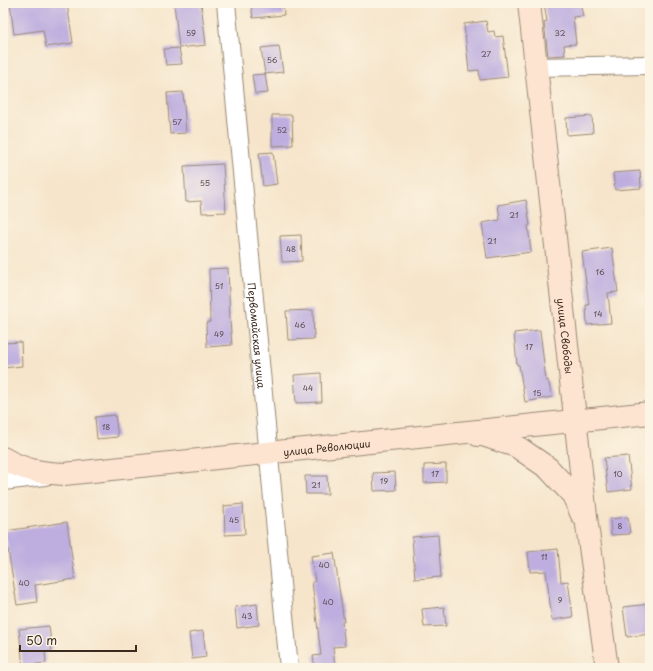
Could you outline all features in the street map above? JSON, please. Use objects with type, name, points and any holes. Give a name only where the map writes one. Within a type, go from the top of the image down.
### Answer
[{"type":"main road","name":"улица Свободы","points":[[529,3],[576,421],[586,525],[607,668]]},
{"type":"main road","name":"улица Революции","points":[[64,474],[650,413]]},
{"type":"main road","points":[[446,434],[483,435],[516,446],[548,468],[573,495],[586,525]]},
{"type":"main road","points":[[3,458],[18,467],[40,473],[64,474]]},
{"type":"street","name":"Первомайская улица","points":[[226,3],[289,668]]},
{"type":"street","points":[[536,68],[650,65]]},
{"type":"street","name":"улица Революции","points":[[3,481],[64,474]]},
{"type":"building","points":[[10,3],[67,3],[73,43],[46,47],[43,30],[14,34]]},
{"type":"building","points":[[174,3],[201,3],[206,45],[179,48]]},
{"type":"building","points":[[251,3],[283,3],[284,15],[253,18]]},
{"type":"building","points":[[544,3],[580,3],[583,16],[573,17],[576,44],[564,45],[565,55],[548,56],[544,22],[547,21]]},
{"type":"building","points":[[486,21],[488,32],[494,31],[495,37],[503,36],[508,77],[480,80],[479,70],[469,71],[464,24]]},
{"type":"building","points":[[279,46],[283,72],[265,74],[261,48]]},
{"type":"building","points":[[179,48],[182,64],[166,65],[164,49]]},
{"type":"building","points":[[265,74],[268,93],[255,94],[252,75]]},
{"type":"building","points":[[183,92],[186,133],[170,134],[167,93]]},
{"type":"building","points":[[272,115],[292,115],[293,145],[272,146]]},
{"type":"building","points":[[592,116],[593,133],[567,135],[566,118]]},
{"type":"building","points":[[273,152],[277,184],[263,186],[259,153]]},
{"type":"building","points":[[223,164],[226,212],[202,213],[201,201],[186,202],[184,166]]},
{"type":"building","points":[[640,171],[641,188],[615,190],[613,173]]},
{"type":"building","points":[[526,200],[530,225],[528,226],[531,252],[487,258],[482,223],[500,220],[498,205]]},
{"type":"building","points":[[301,235],[302,261],[282,262],[280,236]]},
{"type":"building","points":[[612,248],[618,292],[608,293],[611,323],[587,325],[586,305],[589,305],[582,252]]},
{"type":"building","points":[[228,268],[232,345],[207,347],[206,323],[210,322],[209,269]]},
{"type":"building","points":[[313,310],[314,339],[288,340],[286,311]]},
{"type":"building","points":[[540,330],[546,381],[548,380],[552,397],[525,402],[519,365],[517,365],[514,333]]},
{"type":"building","points":[[21,342],[22,366],[3,368],[3,343]]},
{"type":"building","points":[[321,373],[322,402],[296,403],[294,375]]},
{"type":"building","points":[[115,415],[118,437],[97,439],[95,417]]},
{"type":"building","points":[[628,456],[632,489],[608,492],[604,458]]},
{"type":"building","points":[[446,464],[446,482],[424,483],[424,465]]},
{"type":"building","points":[[395,472],[396,490],[374,491],[373,473]]},
{"type":"building","points":[[305,476],[327,476],[328,494],[306,494]]},
{"type":"building","points":[[243,504],[245,534],[225,535],[224,506]]},
{"type":"building","points":[[628,517],[630,534],[611,535],[610,519]]},
{"type":"building","points":[[67,522],[75,579],[35,585],[37,602],[17,605],[5,531]]},
{"type":"building","points":[[438,535],[441,577],[415,579],[412,537]]},
{"type":"building","points":[[558,549],[561,582],[568,581],[573,617],[552,620],[546,571],[530,572],[528,552]]},
{"type":"building","points":[[334,553],[344,622],[342,622],[345,646],[333,647],[335,668],[315,668],[313,656],[321,655],[312,582],[315,582],[311,556]]},
{"type":"building","points":[[257,604],[259,625],[237,628],[235,607]]},
{"type":"building","points":[[650,604],[650,634],[627,637],[623,607]]},
{"type":"building","points":[[444,607],[446,626],[424,627],[422,609]]},
{"type":"building","points":[[49,626],[52,651],[45,652],[46,663],[36,664],[36,668],[23,668],[19,629]]},
{"type":"building","points":[[203,631],[206,657],[192,659],[189,633]]}]
